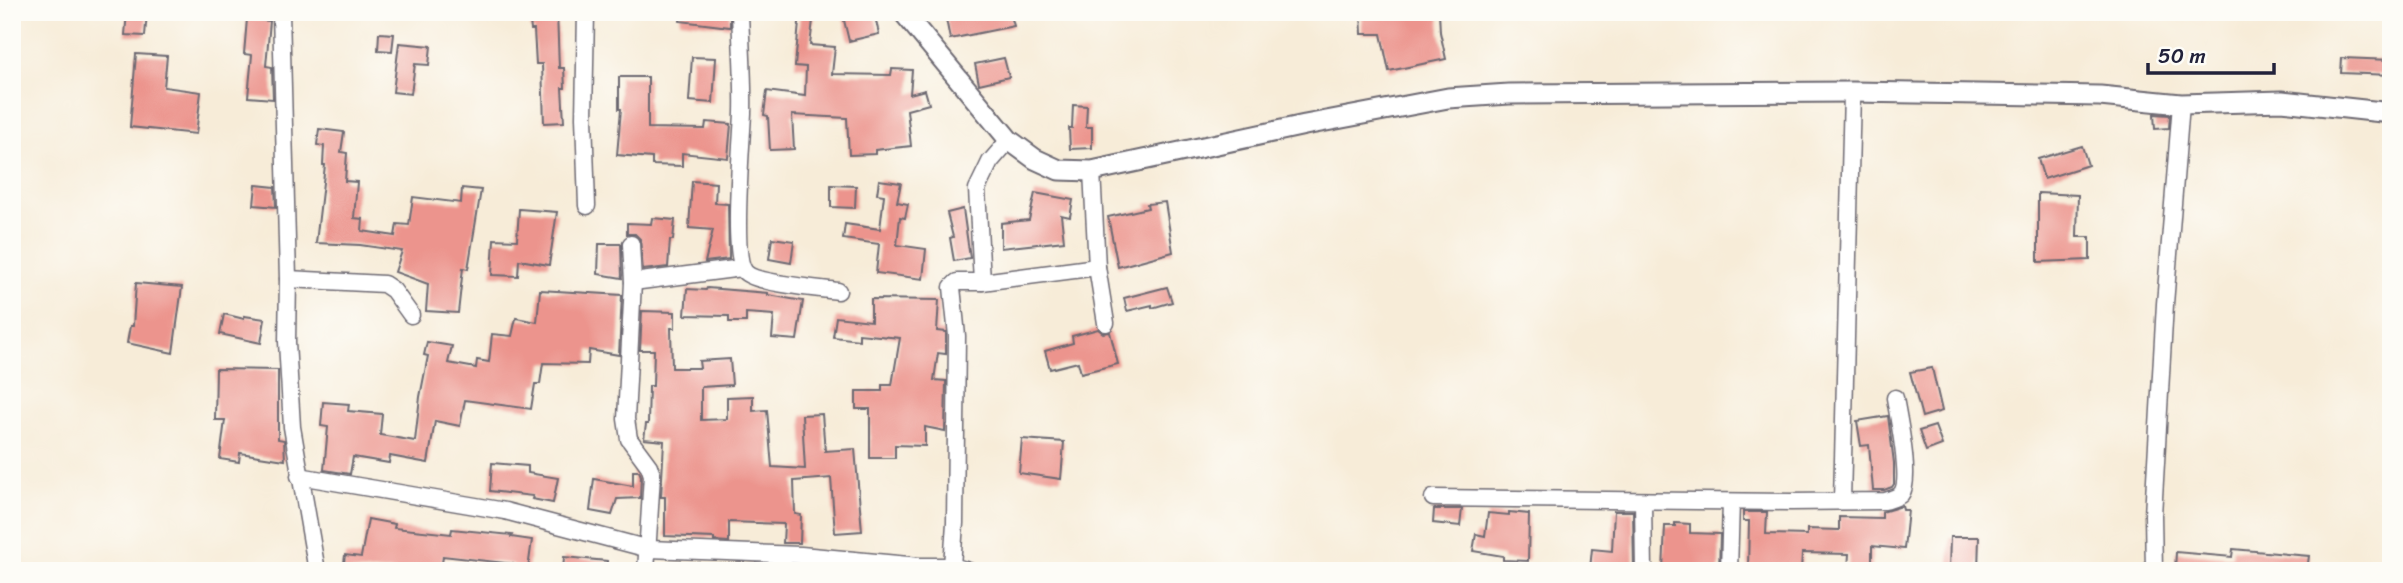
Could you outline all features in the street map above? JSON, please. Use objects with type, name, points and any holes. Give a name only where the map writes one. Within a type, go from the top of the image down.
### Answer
[{"type":"street","points":[[281,12],[288,366],[299,476],[317,571]]},
{"type":"street","points":[[586,12],[584,117],[587,206]]},
{"type":"street","points":[[740,12],[743,111],[737,207],[742,268],[749,275],[797,287],[838,291]]},
{"type":"street","points":[[903,12],[1009,140],[1035,159],[1059,170],[1092,172],[1305,125],[1448,99],[1509,94],[1852,92],[2100,96],[2181,104],[2282,101],[2391,113]]},
{"type":"street","points":[[1842,501],[1852,92]]},
{"type":"street","points":[[2154,571],[2153,515],[2181,104]]},
{"type":"street","points":[[982,282],[977,190],[990,162],[1009,140]]},
{"type":"street","points":[[1092,172],[1097,267],[1106,323]]},
{"type":"street","points":[[631,244],[633,282],[626,419],[629,439],[649,466],[652,475],[646,571]]},
{"type":"street","points":[[952,566],[957,348],[952,287],[957,282],[982,282],[1097,267]]},
{"type":"street","points":[[633,282],[742,268]]},
{"type":"street","points":[[288,279],[384,284],[393,290],[411,315]]},
{"type":"street","points":[[1433,498],[1885,501],[1903,491],[1905,458],[1895,398]]},
{"type":"street","points":[[299,476],[505,510],[649,549],[801,555],[899,567],[952,566],[969,571]]},
{"type":"street","points":[[1643,501],[1644,571]]},
{"type":"street","points":[[1729,571],[1731,502]]},
{"type":"building","points":[[127,12],[147,12],[145,36],[125,35]]},
{"type":"building","points":[[529,12],[557,12],[559,68],[564,68],[564,122],[544,123],[542,64],[536,64],[534,30],[531,30]]},
{"type":"building","points":[[681,12],[730,12],[730,27],[680,21]]},
{"type":"building","points":[[800,12],[814,12],[810,45],[835,47],[832,74],[891,75],[892,69],[912,70],[910,94],[925,90],[929,104],[907,110],[911,146],[875,150],[875,154],[849,155],[847,118],[792,115],[794,149],[770,150],[768,116],[764,115],[767,91],[805,96],[806,67],[795,66]]},
{"type":"building","points":[[842,12],[874,12],[879,34],[849,41]]},
{"type":"building","points":[[1010,12],[1014,26],[950,39],[945,14]]},
{"type":"building","points":[[1361,12],[1439,12],[1446,59],[1389,71],[1381,34],[1362,34]]},
{"type":"building","points":[[247,19],[270,21],[266,66],[272,67],[273,99],[248,97],[252,55],[244,54]]},
{"type":"building","points":[[379,33],[394,34],[392,51],[378,50]]},
{"type":"building","points":[[399,43],[431,46],[429,65],[415,64],[411,94],[393,92]]},
{"type":"building","points":[[136,54],[167,56],[164,87],[201,92],[196,134],[130,127]]},
{"type":"building","points":[[692,57],[716,58],[713,103],[689,101]]},
{"type":"building","points":[[1004,58],[1009,77],[979,84],[975,64]]},
{"type":"building","points":[[2342,58],[2391,60],[2391,75],[2341,73]]},
{"type":"building","points":[[619,77],[648,77],[648,128],[705,129],[706,122],[731,124],[728,158],[682,153],[682,166],[652,165],[652,158],[617,155],[621,109]]},
{"type":"building","points":[[1073,105],[1087,106],[1086,127],[1092,127],[1092,148],[1070,149],[1069,128],[1072,128]]},
{"type":"building","points":[[2154,114],[2170,115],[2169,128],[2155,129]]},
{"type":"building","points":[[319,129],[344,132],[341,152],[347,153],[345,181],[357,182],[354,218],[363,219],[362,231],[395,236],[397,224],[409,225],[413,197],[461,203],[462,188],[481,190],[468,269],[463,268],[458,313],[426,311],[428,284],[395,272],[402,251],[316,243],[325,165],[324,146],[317,145]]},
{"type":"building","points":[[2082,146],[2088,165],[2044,179],[2038,159]]},
{"type":"building","points":[[879,180],[901,183],[897,202],[908,204],[905,218],[900,217],[897,245],[926,249],[923,279],[876,273],[879,244],[843,239],[845,224],[880,229],[884,195],[877,194]]},
{"type":"building","points":[[692,181],[716,183],[715,203],[728,204],[729,259],[705,262],[713,230],[689,228]]},
{"type":"building","points":[[256,185],[275,187],[276,207],[254,205]]},
{"type":"building","points":[[831,185],[856,186],[855,208],[831,207]]},
{"type":"building","points":[[1035,193],[1073,200],[1070,217],[1061,215],[1064,241],[1001,248],[1001,223],[1029,220]]},
{"type":"building","points":[[2038,193],[2078,195],[2077,237],[2090,237],[2090,260],[2038,262]]},
{"type":"building","points":[[1165,202],[1173,252],[1118,267],[1108,217],[1148,208],[1147,204]]},
{"type":"building","points":[[519,209],[557,212],[549,265],[519,260],[518,276],[492,275],[494,239],[517,240]]},
{"type":"building","points":[[963,209],[970,258],[954,261],[950,238],[953,237],[947,213]]},
{"type":"building","points":[[652,218],[675,220],[673,240],[670,240],[668,267],[643,270],[640,239],[635,234],[627,234],[627,223],[651,224]]},
{"type":"building","points":[[772,238],[794,241],[791,263],[769,259]]},
{"type":"building","points":[[599,244],[621,244],[622,278],[598,274]]},
{"type":"building","points":[[136,283],[182,287],[173,353],[127,343],[130,326],[133,326]]},
{"type":"building","points":[[1167,287],[1172,302],[1127,311],[1124,298]]},
{"type":"building","points":[[687,289],[768,293],[803,301],[797,340],[772,338],[774,315],[746,313],[746,322],[729,322],[729,316],[685,315]]},
{"type":"building","points":[[540,290],[622,295],[619,355],[589,350],[588,364],[543,363],[540,384],[535,384],[531,409],[465,400],[460,426],[435,421],[428,463],[390,456],[389,463],[353,457],[350,474],[324,470],[328,427],[321,426],[323,402],[349,404],[348,411],[382,414],[380,435],[415,441],[428,356],[424,355],[427,342],[452,346],[448,363],[476,368],[477,360],[489,362],[492,334],[512,336],[516,318],[537,322]]},
{"type":"building","points":[[871,299],[939,300],[937,331],[946,332],[946,354],[938,353],[934,380],[946,381],[945,431],[925,427],[925,446],[895,445],[895,458],[870,458],[870,409],[856,409],[856,391],[882,391],[882,385],[892,385],[900,338],[859,334],[859,340],[833,337],[836,317],[871,321]]},
{"type":"building","points":[[642,311],[675,312],[675,328],[671,328],[672,368],[700,368],[699,361],[730,359],[732,385],[701,387],[701,420],[727,419],[727,397],[753,396],[753,411],[767,410],[772,467],[805,469],[802,415],[822,414],[825,451],[855,449],[862,531],[835,533],[831,478],[794,481],[795,514],[801,515],[800,543],[783,543],[784,524],[729,522],[729,542],[714,541],[714,538],[665,536],[665,497],[661,497],[664,441],[644,439],[648,424],[649,386],[653,386],[654,350],[640,350]]},
{"type":"building","points":[[224,314],[244,319],[244,316],[265,319],[261,343],[220,334]]},
{"type":"building","points":[[1098,329],[1103,333],[1110,332],[1118,364],[1081,373],[1078,362],[1050,369],[1045,351],[1073,343],[1072,336]]},
{"type":"building","points":[[1932,368],[1942,411],[1922,417],[1910,372]]},
{"type":"building","points":[[216,369],[278,370],[278,439],[284,440],[285,460],[240,453],[239,462],[220,459],[225,420],[215,420]]},
{"type":"building","points":[[1888,416],[1894,484],[1884,490],[1873,490],[1869,445],[1861,446],[1857,421]]},
{"type":"building","points":[[1935,426],[1942,445],[1926,451],[1919,431]]},
{"type":"building","points":[[1022,439],[1064,442],[1061,479],[1019,473]]},
{"type":"building","points":[[492,463],[528,466],[528,473],[558,478],[553,503],[532,499],[533,496],[490,491]]},
{"type":"building","points":[[633,471],[639,471],[641,476],[640,498],[617,499],[612,515],[590,511],[594,479],[633,486]]},
{"type":"building","points":[[1902,506],[1903,510],[1908,510],[1904,549],[1872,546],[1872,570],[1848,569],[1849,554],[1802,553],[1801,571],[1748,571],[1749,521],[1743,521],[1743,512],[1767,512],[1766,534],[1807,535],[1807,529],[1839,530],[1839,517],[1882,518],[1882,512]]},
{"type":"building","points":[[1434,509],[1462,509],[1460,526],[1433,523]]},
{"type":"building","points":[[1614,511],[1633,511],[1634,571],[1610,567],[1610,570],[1590,569],[1592,549],[1612,551]]},
{"type":"building","points":[[1509,512],[1529,514],[1528,561],[1503,560],[1503,556],[1473,551],[1476,534],[1485,536],[1488,513],[1509,515]]},
{"type":"building","points":[[368,519],[395,524],[394,528],[451,534],[452,529],[512,535],[511,537],[532,540],[528,569],[513,564],[443,556],[441,571],[343,571],[345,555],[361,557]]},
{"type":"building","points":[[1675,523],[1690,524],[1690,533],[1720,534],[1719,571],[1663,571],[1665,526],[1675,526]]},
{"type":"building","points":[[1950,537],[1979,537],[1978,571],[1949,571]]},
{"type":"building","points":[[2233,549],[2309,556],[2307,571],[2175,571],[2176,552],[2232,557]]},
{"type":"building","points":[[564,557],[607,561],[607,571],[563,571]]}]
